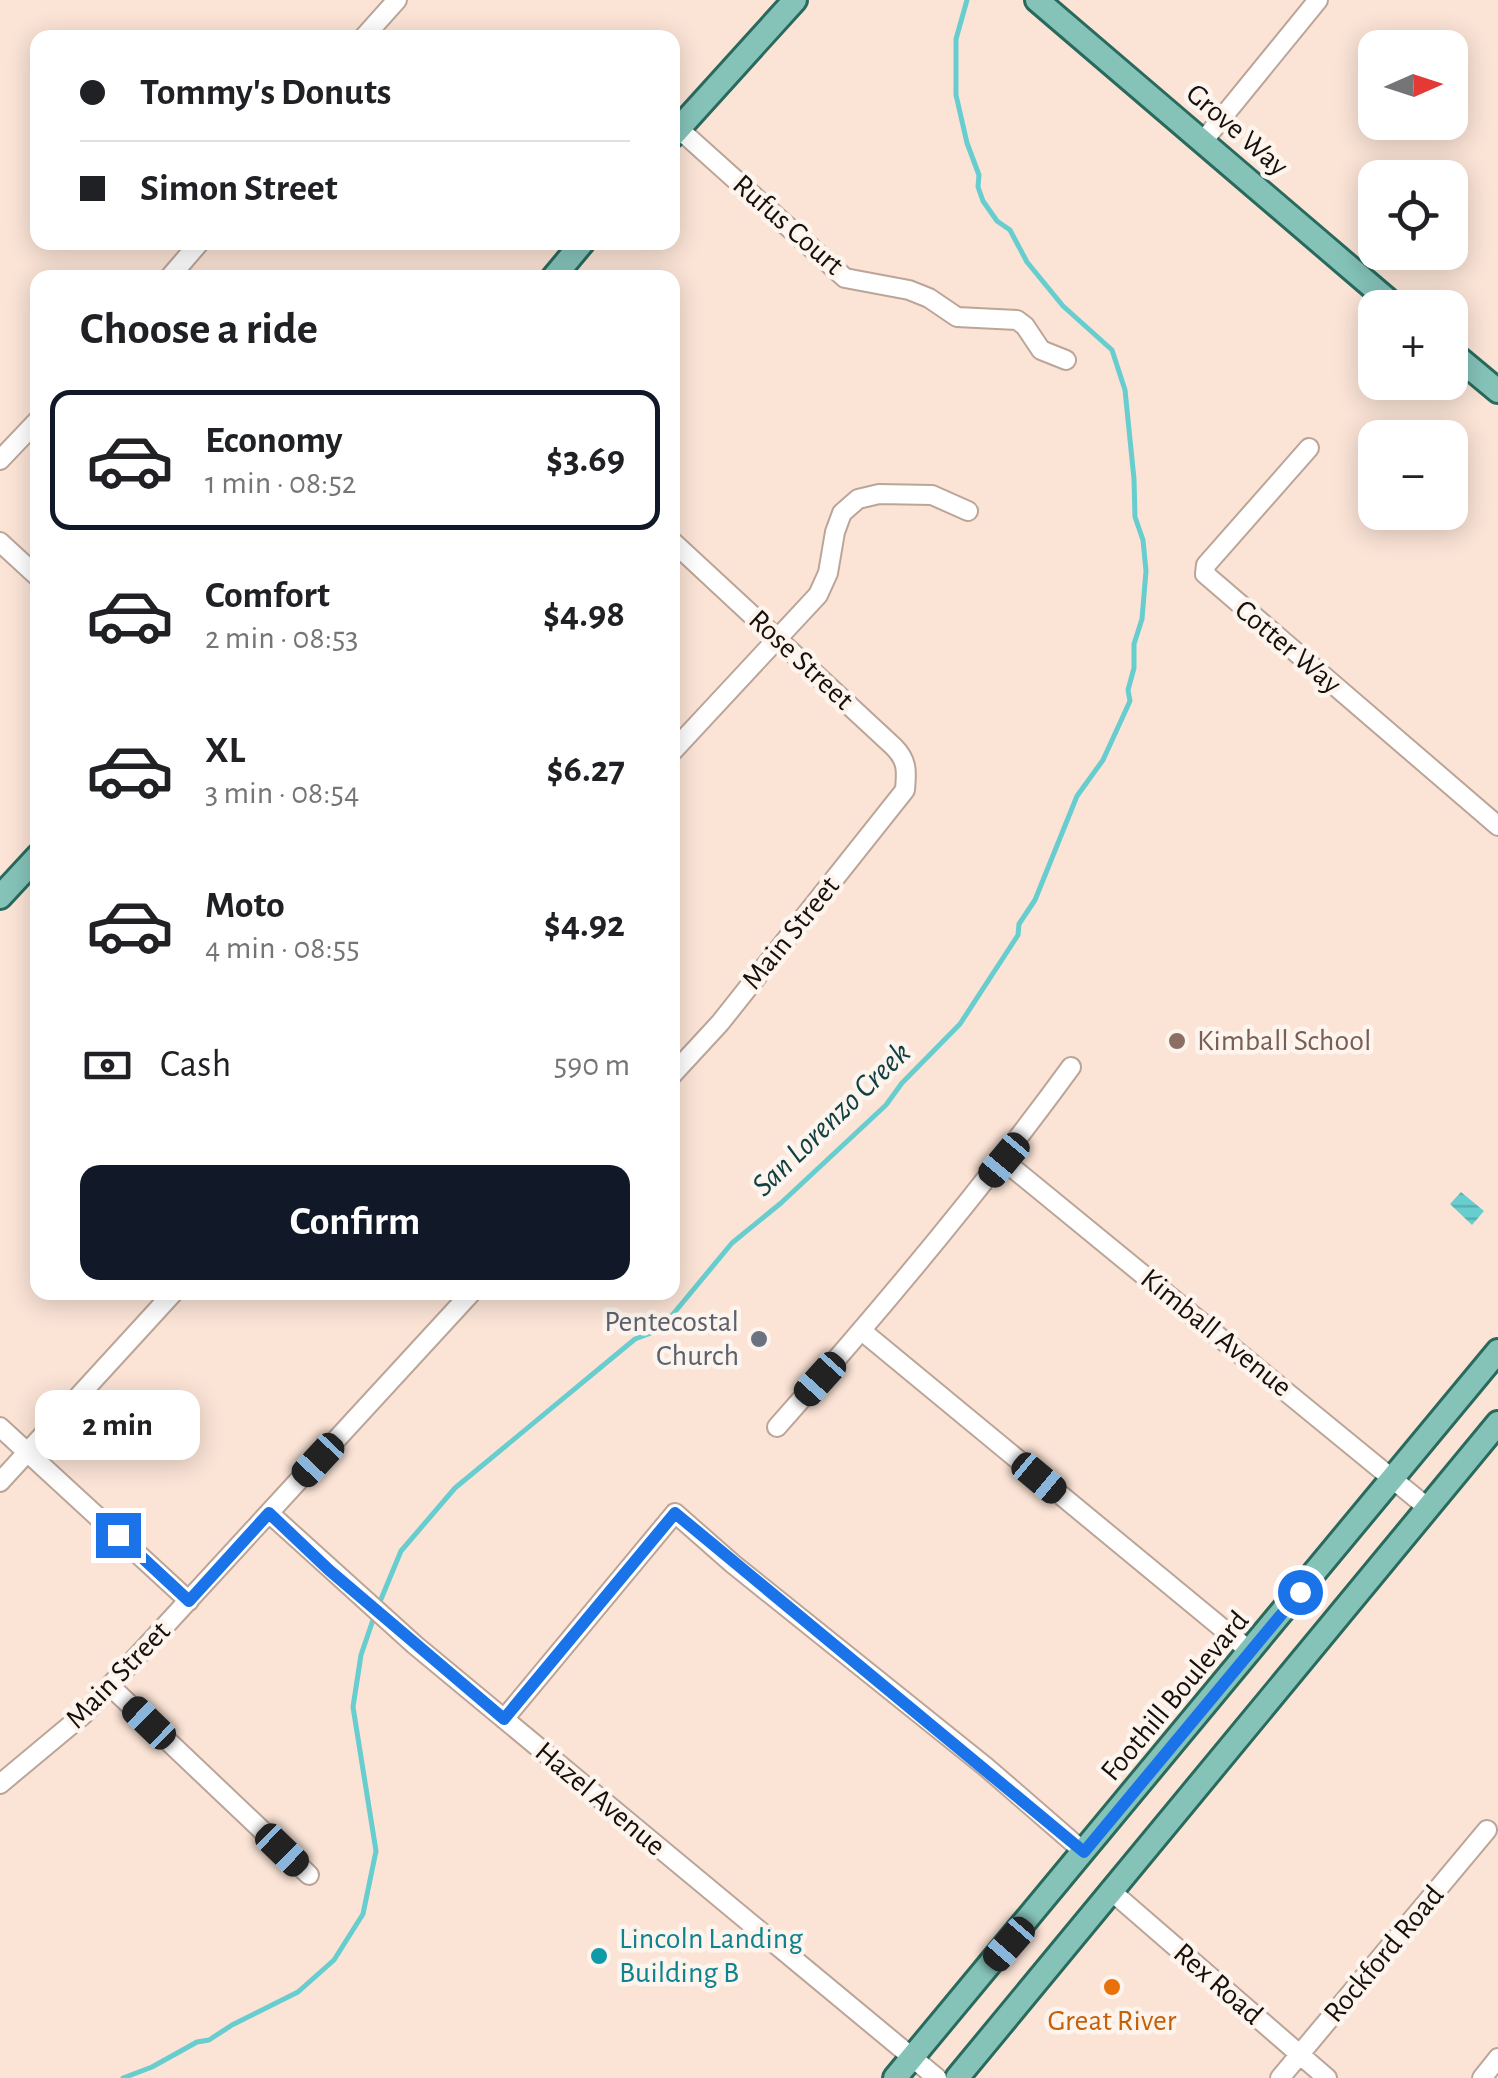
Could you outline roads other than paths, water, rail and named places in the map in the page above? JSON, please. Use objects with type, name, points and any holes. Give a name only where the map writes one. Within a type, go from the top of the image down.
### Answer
[{"type":"main road","points":[[680,129],[796,0]]},
{"type":"main road","name":"Grove Way","points":[[1037,0],[1376,290]]},
{"type":"main road","points":[[560,270],[577,250]]},
{"type":"main road","points":[[1468,366],[1498,391]]},
{"type":"main road","points":[[0,897],[30,865]]},
{"type":"main road","name":"Foothill Boulevard","points":[[896,2078],[1498,1351]]},
{"type":"main road","points":[[957,2078],[1498,1423]]},
{"type":"street","points":[[370,30],[398,0]]},
{"type":"street","points":[[1204,140],[1318,0]]},
{"type":"street","name":"Rufus Court","points":[[680,136],[845,278],[909,290],[930,298],[957,317],[1017,320],[1041,350],[1066,360]]},
{"type":"street","points":[[175,270],[193,250]]},
{"type":"street","points":[[0,460],[30,428]]},
{"type":"street","name":"Cotter Way","points":[[1309,448],[1206,565],[1205,574],[1498,826]]},
{"type":"street","points":[[680,743],[818,595],[828,573],[842,513],[858,498],[879,494],[932,495],[968,511]]},
{"type":"street","points":[[0,542],[30,570]]},
{"type":"street","name":"Rose Street","points":[[680,547],[901,754],[908,774],[904,790]]},
{"type":"street","name":"Main Street","points":[[680,1066],[720,1022],[904,790]]},
{"type":"street","points":[[776,1427],[862,1331],[1004,1160],[1071,1067]]},
{"type":"street","name":"Kimball Avenue","points":[[1004,1160],[1428,1508]]},
{"type":"street","points":[[0,1482],[167,1300]]},
{"type":"street","name":"Main Street","points":[[0,1784],[84,1714],[465,1300]]},
{"type":"street","points":[[862,1331],[1250,1652]]},
{"type":"street","points":[[0,1427],[189,1601]]},
{"type":"street","name":"Hazel Avenue","points":[[269,1513],[415,1645],[937,2078]]},
{"type":"street","points":[[504,1719],[675,1513],[1084,1852]]},
{"type":"street","points":[[110,1686],[309,1875]]},
{"type":"street","name":"Rockford Road","points":[[1280,2078],[1487,1830]]},
{"type":"street","name":"Rex Road","points":[[1110,1890],[1327,2078]]},
{"type":"street","points":[[1482,2078],[1498,2058]]},
{"type":"water","points":[[1461,1192],[1484,1211],[1472,1225],[1450,1204]]},
{"type":"waterway","name":"San Lorenzo Creek","points":[[379,1604],[401,1551],[455,1488],[635,1339],[669,1319],[732,1243],[886,1105],[902,1083],[960,1024],[1018,935],[1019,924],[1035,900],[1077,796],[1103,760],[1130,701],[1128,690],[1134,668],[1134,644],[1142,619],[1146,571],[1143,540],[1135,517],[1125,390],[1112,350],[1063,306],[1027,262],[1010,230],[997,221],[983,201],[956,95],[956,39],[967,0]]},
{"type":"waterway","name":"San Lorenzo Creek","points":[[123,2078],[197,2042],[209,2040],[298,1992],[334,1960],[363,1914],[376,1851],[353,1707],[361,1655],[375,1614]]},
{"type":"place","name":"Kimball School","points":[[1177,1041]]},
{"type":"place","name":"Pentecostal Church","points":[[759,1339]]},
{"type":"place","name":"Lincoln Landing Building B","points":[[599,1956]]},
{"type":"place","name":"Great River","points":[[1112,1987]]}]
